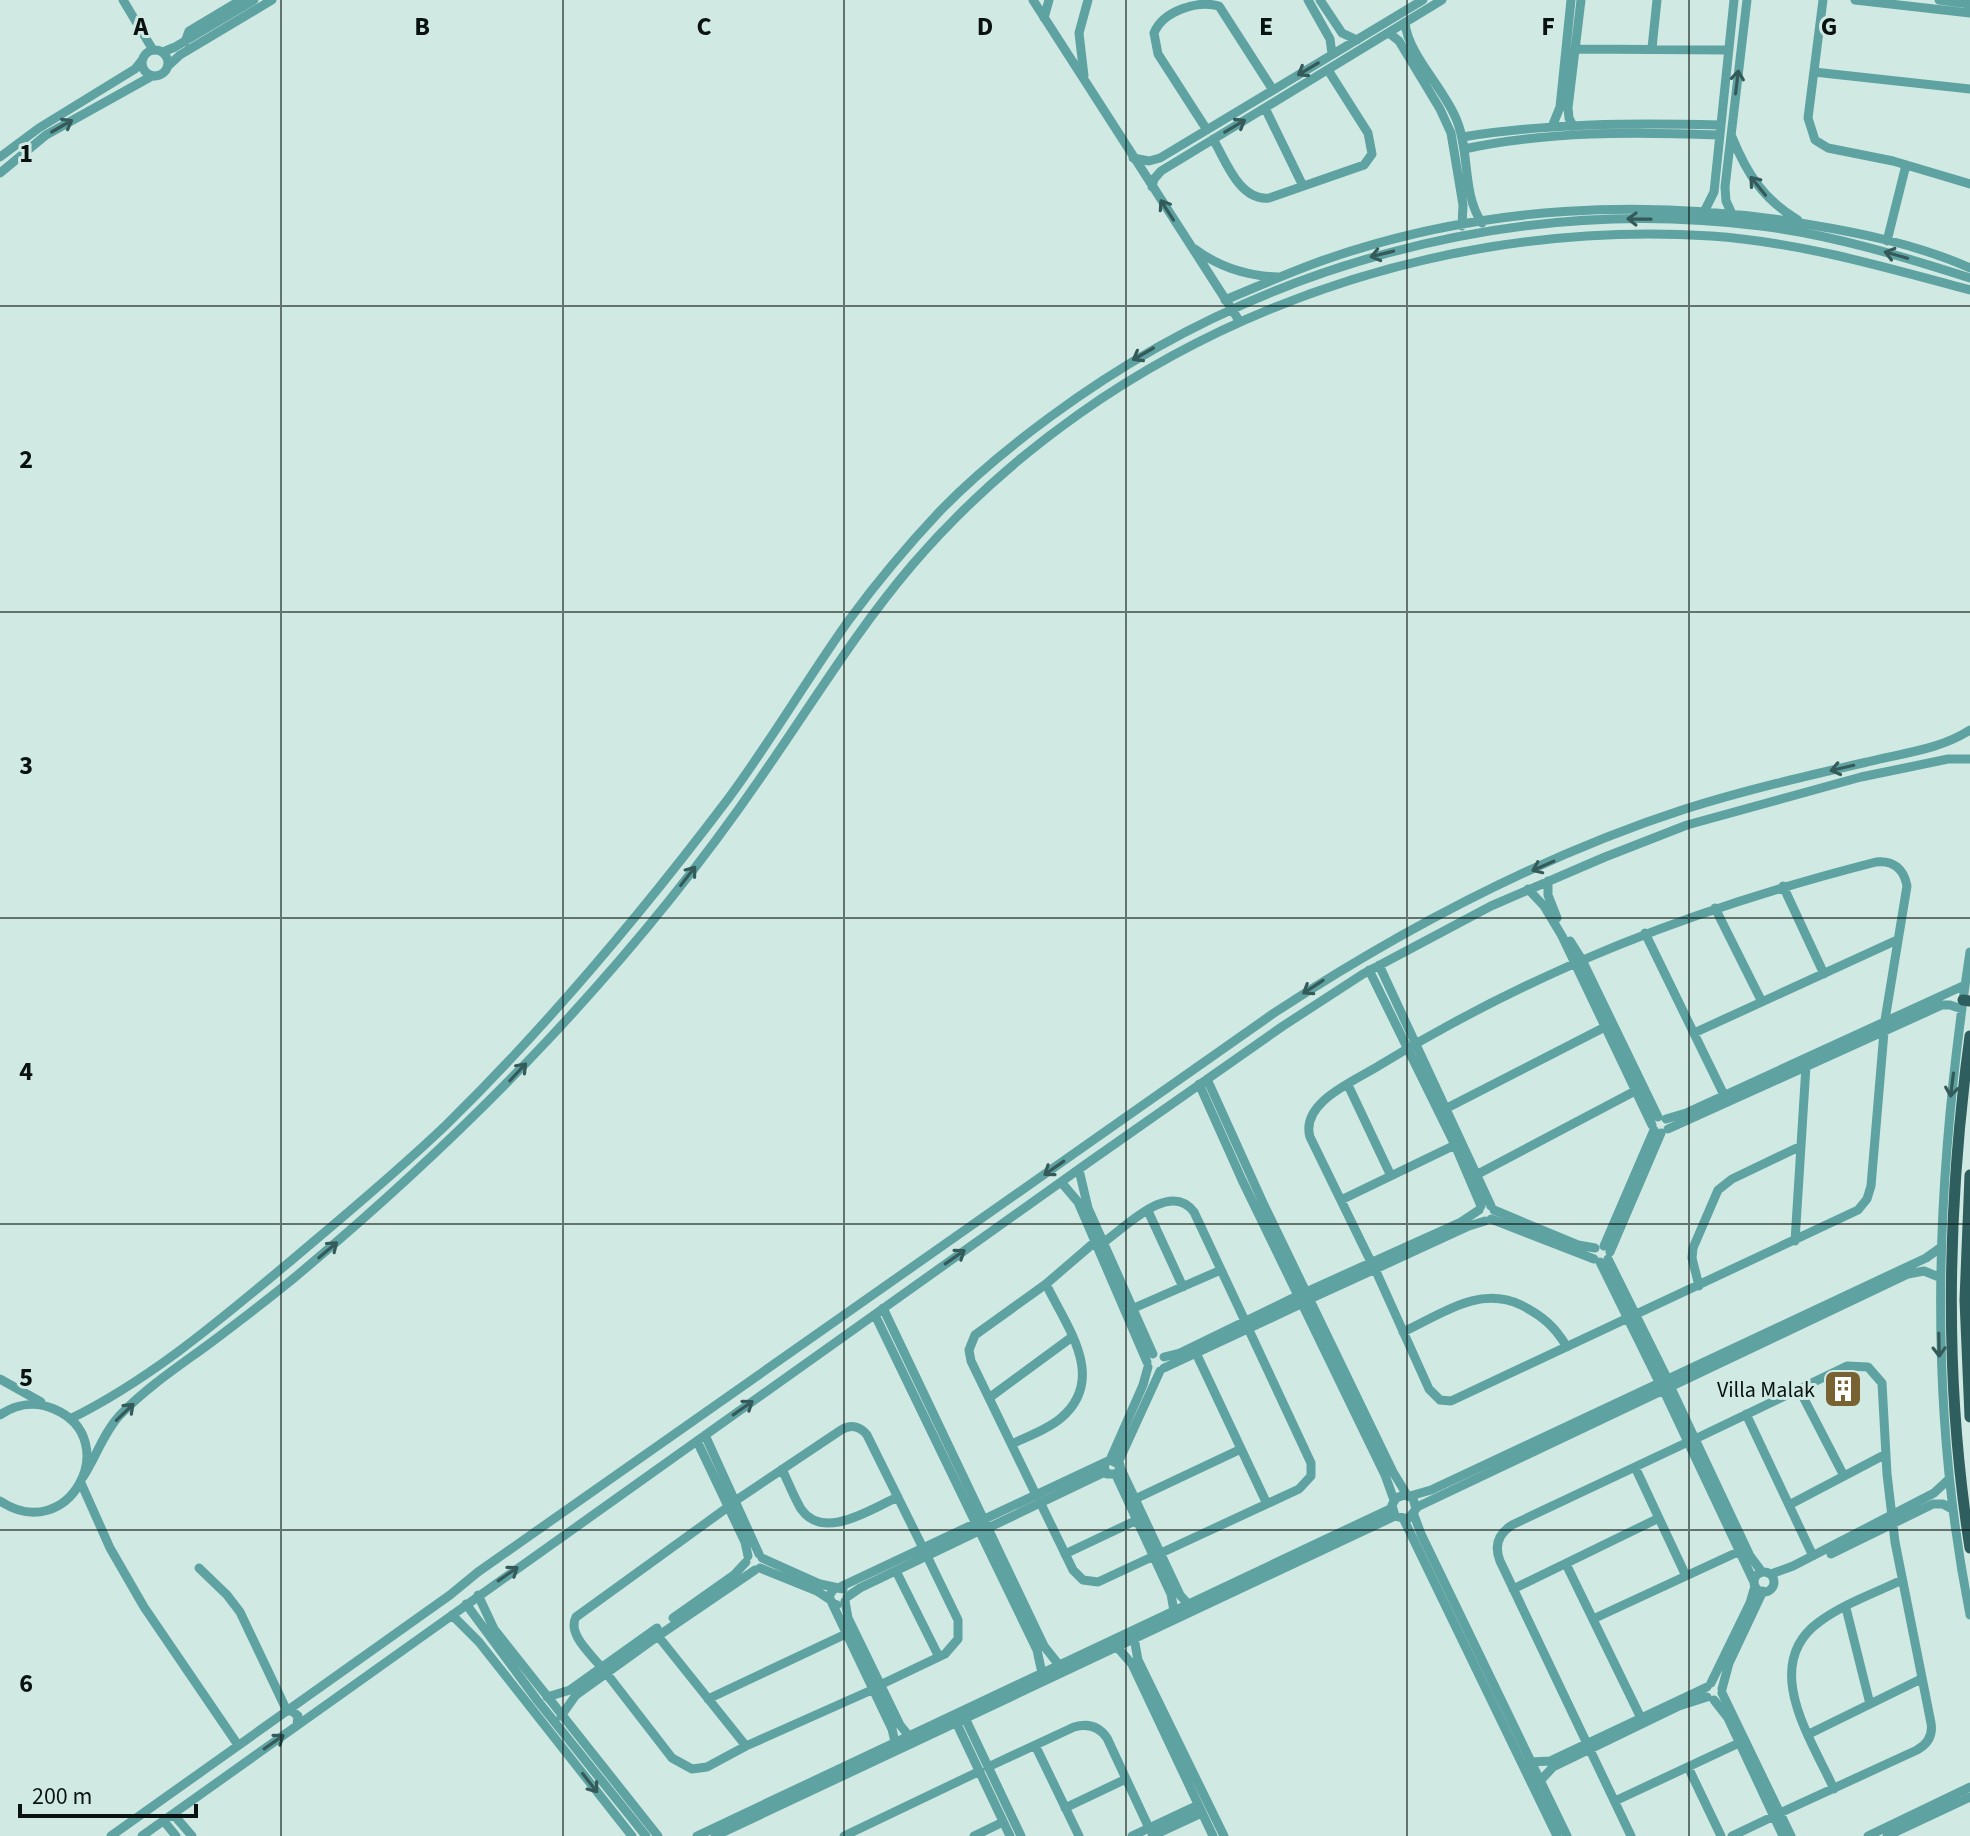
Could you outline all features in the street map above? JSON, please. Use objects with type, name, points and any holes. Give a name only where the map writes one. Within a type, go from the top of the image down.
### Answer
[{"type":"main road","points":[[1970,1036],[1957,1148],[1950,1301],[1959,1464],[1970,1548]]},
{"type":"main road","points":[[1970,1175],[1965,1314],[1970,1417]]},
{"type":"street","points":[[123,0],[158,51],[168,59],[168,66]]},
{"type":"street","points":[[185,42],[189,31],[241,0]]},
{"type":"street","points":[[0,157],[39,128],[135,69],[147,53],[185,42],[254,0]]},
{"type":"street","points":[[0,173],[46,135],[152,76],[162,74],[180,55],[272,0]]},
{"type":"street","points":[[1033,0],[1240,322]]},
{"type":"street","points":[[1044,18],[1049,0]]},
{"type":"street","points":[[1086,83],[1079,33],[1088,0]]},
{"type":"street","points":[[1308,0],[1330,39],[1332,54]]},
{"type":"street","points":[[1320,0],[1342,33],[1357,40]]},
{"type":"street","points":[[1133,158],[1146,161],[1160,158],[1423,0]]},
{"type":"street","points":[[1152,187],[1156,176],[1166,168],[1442,0]]},
{"type":"street","points":[[1571,0],[1563,113],[1573,126]]},
{"type":"street","points":[[1552,127],[1563,113],[1576,49],[1581,0]]},
{"type":"street","points":[[1652,48],[1657,0]]},
{"type":"street","points":[[1704,212],[1714,192],[1734,0]]},
{"type":"street","points":[[1732,214],[1725,193],[1747,0]]},
{"type":"street","points":[[1823,0],[1808,122],[1815,140],[1828,148],[1906,165],[1970,184]]},
{"type":"street","points":[[1856,0],[1966,8]]},
{"type":"street","points":[[1939,0],[1966,8]]},
{"type":"street","points":[[1207,130],[1156,50],[1154,33],[1166,17],[1198,1],[1219,6],[1273,90]]},
{"type":"street","points":[[1405,23],[1410,40],[1454,114],[1462,137],[1469,210],[1462,226]]},
{"type":"street","points":[[1330,39],[1342,33]]},
{"type":"street","points":[[1389,33],[1399,41],[1448,124],[1469,210],[1482,223]]},
{"type":"street","points":[[1576,49],[1729,50]]},
{"type":"street","points":[[143,59],[144,70],[152,76]]},
{"type":"street","points":[[1213,139],[1242,188],[1251,196],[1269,198],[1364,165],[1372,154],[1368,133],[1328,70]]},
{"type":"street","points":[[1814,72],[1970,89]]},
{"type":"street","points":[[1265,108],[1303,186]]},
{"type":"street","points":[[1462,137],[1552,127],[1636,123],[1720,130]]},
{"type":"street","points":[[1464,149],[1526,139],[1587,134],[1720,130]]},
{"type":"street","points":[[1730,133],[1758,189],[1772,203],[1804,224]]},
{"type":"street","points":[[1160,158],[1160,165],[1166,168]]},
{"type":"street","points":[[1887,241],[1906,165]]},
{"type":"street","points":[[1714,192],[1718,196],[1725,193]]},
{"type":"street","points":[[70,1419],[135,1383],[208,1330],[376,1189],[443,1128],[519,1051],[653,895],[736,787],[863,601],[946,504],[992,463],[1079,395],[1128,363],[1228,304],[1281,277],[1327,259],[1381,243],[1462,226],[1592,209],[1704,212],[1804,224],[1887,241],[1970,268]]},
{"type":"street","points":[[1228,304],[1386,253],[1497,230],[1582,220],[1639,219],[1755,225],[1854,243],[1970,278]]},
{"type":"street","points":[[0,1511],[35,1512],[55,1507],[72,1495],[121,1414],[154,1384],[273,1295],[437,1155],[593,991],[639,938],[722,831],[875,610],[957,517],[1019,462],[1126,383],[1240,322],[1340,282],[1437,256],[1530,241],[1676,235],[1760,242],[1855,259],[1970,290]]},
{"type":"street","points":[[1189,244],[1209,259],[1232,269],[1281,277]]},
{"type":"street","points":[[1946,284],[1950,272]]},
{"type":"street","points":[[1186,330],[1194,344]]},
{"type":"street","points":[[111,1836],[478,1572],[1274,1013],[1353,962],[1487,891],[1597,842],[1698,805],[1936,746],[1970,730]]},
{"type":"street","points":[[1936,746],[1938,761]]},
{"type":"street","points":[[135,1819],[144,1835],[1089,1162],[1283,1026],[1369,970],[1528,889],[1715,817],[1877,773],[1938,761],[1970,759]]},
{"type":"street","points":[[1875,760],[1877,773]]},
{"type":"street","points":[[1597,842],[1597,852],[1605,857]]},
{"type":"street","points":[[1568,854],[1574,859],[1575,869]]},
{"type":"street","points":[[1876,862],[1894,865],[1902,872],[1907,886],[1884,1026],[1869,1193],[1863,1205],[1850,1216],[1456,1400],[1446,1401],[1432,1394],[1375,1265],[1310,1137],[1308,1125],[1315,1107],[1348,1085],[1494,1001],[1578,961],[1645,933],[1783,886],[1876,862]]},
{"type":"street","points":[[1548,881],[1548,895],[1558,922],[1660,1125]]},
{"type":"street","points":[[1783,886],[1824,974]]},
{"type":"street","points":[[1528,889],[1544,906],[1578,961],[1605,1027],[1637,1090],[1660,1125]]},
{"type":"street","points":[[1715,908],[1762,1002]]},
{"type":"street","points":[[1645,933],[1724,1095]]},
{"type":"street","points":[[1694,1033],[1897,940]]},
{"type":"street","points":[[1970,952],[1946,1147],[1939,1277],[1939,1352],[1948,1480],[1970,1615]]},
{"type":"street","points":[[1379,965],[1411,1047],[1487,1212],[1602,1254],[1750,1556],[1769,1576],[1770,1590],[1757,1586],[1692,1440]]},
{"type":"street","points":[[1369,970],[1445,1109],[1476,1175],[1487,1212]]},
{"type":"street","points":[[1660,1125],[1806,1066],[1965,985]]},
{"type":"street","points":[[1602,1254],[1628,1204],[1660,1125],[1884,1026],[1942,1005],[1965,1004]]},
{"type":"street","points":[[1445,1109],[1605,1027]]},
{"type":"street","points":[[1795,1241],[1806,1066]]},
{"type":"street","points":[[1203,1082],[1358,1408],[1409,1496],[1421,1534],[1557,1836]]},
{"type":"street","points":[[1348,1085],[1391,1176]]},
{"type":"street","points":[[1476,1175],[1637,1090]]},
{"type":"street","points":[[1106,1132],[1108,1140],[1115,1144]]},
{"type":"street","points":[[1341,1200],[1455,1145]]},
{"type":"street","points":[[1699,1286],[1692,1264],[1693,1248],[1718,1190],[1732,1179],[1801,1146]]},
{"type":"street","points":[[1079,1150],[1086,1154],[1089,1162]]},
{"type":"street","points":[[1079,1170],[1085,1201],[1100,1242],[1154,1372],[1176,1354],[1211,1342],[1375,1265],[1464,1228],[1487,1212]]},
{"type":"street","points":[[1061,1182],[1078,1202],[1100,1242]]},
{"type":"street","points":[[1172,1199],[1190,1207],[1312,1469],[1305,1486],[1104,1579],[1090,1582],[1077,1575],[1065,1554],[969,1356],[972,1339],[1100,1242],[1159,1203],[1172,1199]]},
{"type":"street","points":[[1148,1211],[1183,1287]]},
{"type":"street","points":[[1742,1348],[1926,1258],[1940,1248]]},
{"type":"street","points":[[1134,1308],[1221,1270]]},
{"type":"street","points":[[1396,1511],[1401,1495],[1431,1490],[1914,1272],[1930,1272],[1939,1277]]},
{"type":"street","points":[[1012,1444],[1060,1420],[1082,1384],[1081,1355],[1046,1284]]},
{"type":"street","points":[[1119,1285],[1134,1308],[1149,1361],[1113,1466],[1137,1520],[1188,1604]]},
{"type":"street","points":[[1403,1332],[1475,1299],[1493,1296],[1511,1300],[1542,1316],[1554,1327],[1567,1347]]},
{"type":"street","points":[[879,1312],[1010,1584],[1037,1650],[1042,1673]]},
{"type":"street","points":[[989,1398],[1072,1337]]},
{"type":"street","points":[[1149,1361],[1162,1365],[1196,1353],[1211,1342]]},
{"type":"street","points":[[1196,1353],[1267,1504]]},
{"type":"street","points":[[909,1736],[877,1687],[831,1601],[830,1591],[925,1552],[1113,1466],[1162,1365]]},
{"type":"street","points":[[1631,1836],[1497,1556],[1497,1544],[1512,1525],[1847,1366],[1861,1365],[1874,1371],[1882,1383],[1892,1519],[1932,1728],[1926,1744],[1732,1836]]},
{"type":"street","points":[[0,1379],[70,1419],[82,1436],[86,1449],[82,1480],[110,1548],[144,1607],[238,1745]]},
{"type":"street","points":[[1799,1389],[1844,1476]]},
{"type":"street","points":[[0,1415],[23,1405],[51,1408]]},
{"type":"street","points":[[1358,1408],[1387,1479],[1396,1511],[1531,1762],[1567,1836]]},
{"type":"street","points":[[1746,1414],[1813,1556]]},
{"type":"street","points":[[697,1836],[895,1742],[958,1718],[1042,1673],[1117,1647],[1263,1573],[1396,1511],[1416,1511],[1580,1423]]},
{"type":"street","points":[[858,1427],[867,1435],[960,1626],[955,1645],[939,1657],[707,1767],[685,1767],[672,1758],[574,1632],[572,1624],[576,1617],[782,1469],[841,1430],[858,1427]]},
{"type":"street","points":[[701,1438],[755,1561],[831,1601],[841,1604],[925,1552]]},
{"type":"street","points":[[1135,1499],[1241,1449]]},
{"type":"street","points":[[1789,1505],[1886,1454]]},
{"type":"street","points":[[1113,1466],[1135,1499],[1171,1594],[1174,1611]]},
{"type":"street","points":[[1635,1467],[1686,1576]]},
{"type":"street","points":[[782,1469],[801,1508],[814,1520],[823,1523],[841,1522],[898,1497]]},
{"type":"street","points":[[1709,1692],[1718,1699],[1722,1691],[1757,1586],[1756,1577],[1769,1576],[1892,1519],[1934,1493],[1948,1480]]},
{"type":"street","points":[[611,1481],[613,1490],[621,1495]]},
{"type":"street","points":[[585,1499],[593,1504],[595,1513]]},
{"type":"street","points":[[0,1501],[21,1511]]},
{"type":"street","points":[[1769,1576],[1892,1519],[1933,1504],[1943,1504],[1952,1509]]},
{"type":"street","points":[[1513,1589],[1659,1518]]},
{"type":"street","points":[[1065,1554],[1137,1520]]},
{"type":"street","points":[[1593,1619],[1740,1551]]},
{"type":"street","points":[[755,1561],[846,1592],[848,1618],[877,1687],[895,1742]]},
{"type":"street","points":[[547,1697],[570,1690],[658,1636],[755,1561]]},
{"type":"street","points":[[561,1716],[572,1699],[604,1671],[755,1561]]},
{"type":"street","points":[[1566,1564],[1640,1716]]},
{"type":"street","points":[[199,1568],[227,1595],[245,1621],[287,1711],[296,1714],[297,1725]]},
{"type":"street","points":[[896,1571],[939,1657]]},
{"type":"street","points":[[715,1836],[1188,1604],[1263,1573]]},
{"type":"street","points":[[1834,1789],[1792,1692],[1794,1657],[1812,1627],[1902,1580]]},
{"type":"street","points":[[1010,1584],[1044,1646],[1063,1666]]},
{"type":"street","points":[[1540,1781],[1553,1767],[1640,1716],[1709,1692],[1757,1586]]},
{"type":"street","points":[[478,1595],[494,1629],[658,1836]]},
{"type":"street","points":[[466,1604],[537,1700],[646,1836]]},
{"type":"street","points":[[1846,1608],[1870,1704]]},
{"type":"street","points":[[452,1615],[479,1642],[632,1836]]},
{"type":"street","points":[[708,1699],[848,1633]]},
{"type":"street","points":[[658,1636],[746,1746]]},
{"type":"street","points":[[1134,1638],[1138,1660],[1213,1836]]},
{"type":"street","points":[[1117,1647],[1132,1664],[1224,1836]]},
{"type":"street","points":[[1809,1734],[1921,1679]]},
{"type":"street","points":[[1531,1762],[1550,1761],[1588,1746],[1709,1692],[1716,1683],[1777,1815],[1783,1836]]},
{"type":"street","points":[[315,1690],[317,1702],[326,1705]]},
{"type":"street","points":[[1709,1692],[1725,1713],[1777,1815],[1791,1836]]},
{"type":"street","points":[[958,1718],[1021,1836]]},
{"type":"street","points":[[844,1836],[1079,1725],[1095,1727],[1107,1738],[1152,1834]]},
{"type":"street","points":[[1615,1801],[1739,1743]]},
{"type":"street","points":[[1035,1745],[1079,1836]]},
{"type":"street","points":[[1688,1767],[1721,1836]]},
{"type":"street","points":[[984,1769],[1010,1836]]},
{"type":"street","points":[[1065,1808],[1126,1779]]},
{"type":"street","points":[[1868,1836],[1970,1787]]},
{"type":"street","points":[[1887,1836],[1970,1797]]},
{"type":"street","points":[[1132,1836],[1152,1834],[1200,1809]]},
{"type":"street","points":[[173,1814],[192,1836]]},
{"type":"street","points":[[163,1820],[176,1836]]},
{"type":"street","points":[[974,1836],[1003,1822]]},
{"type":"place","name":"Villa Malak","points":[[1843,1389]]}]
